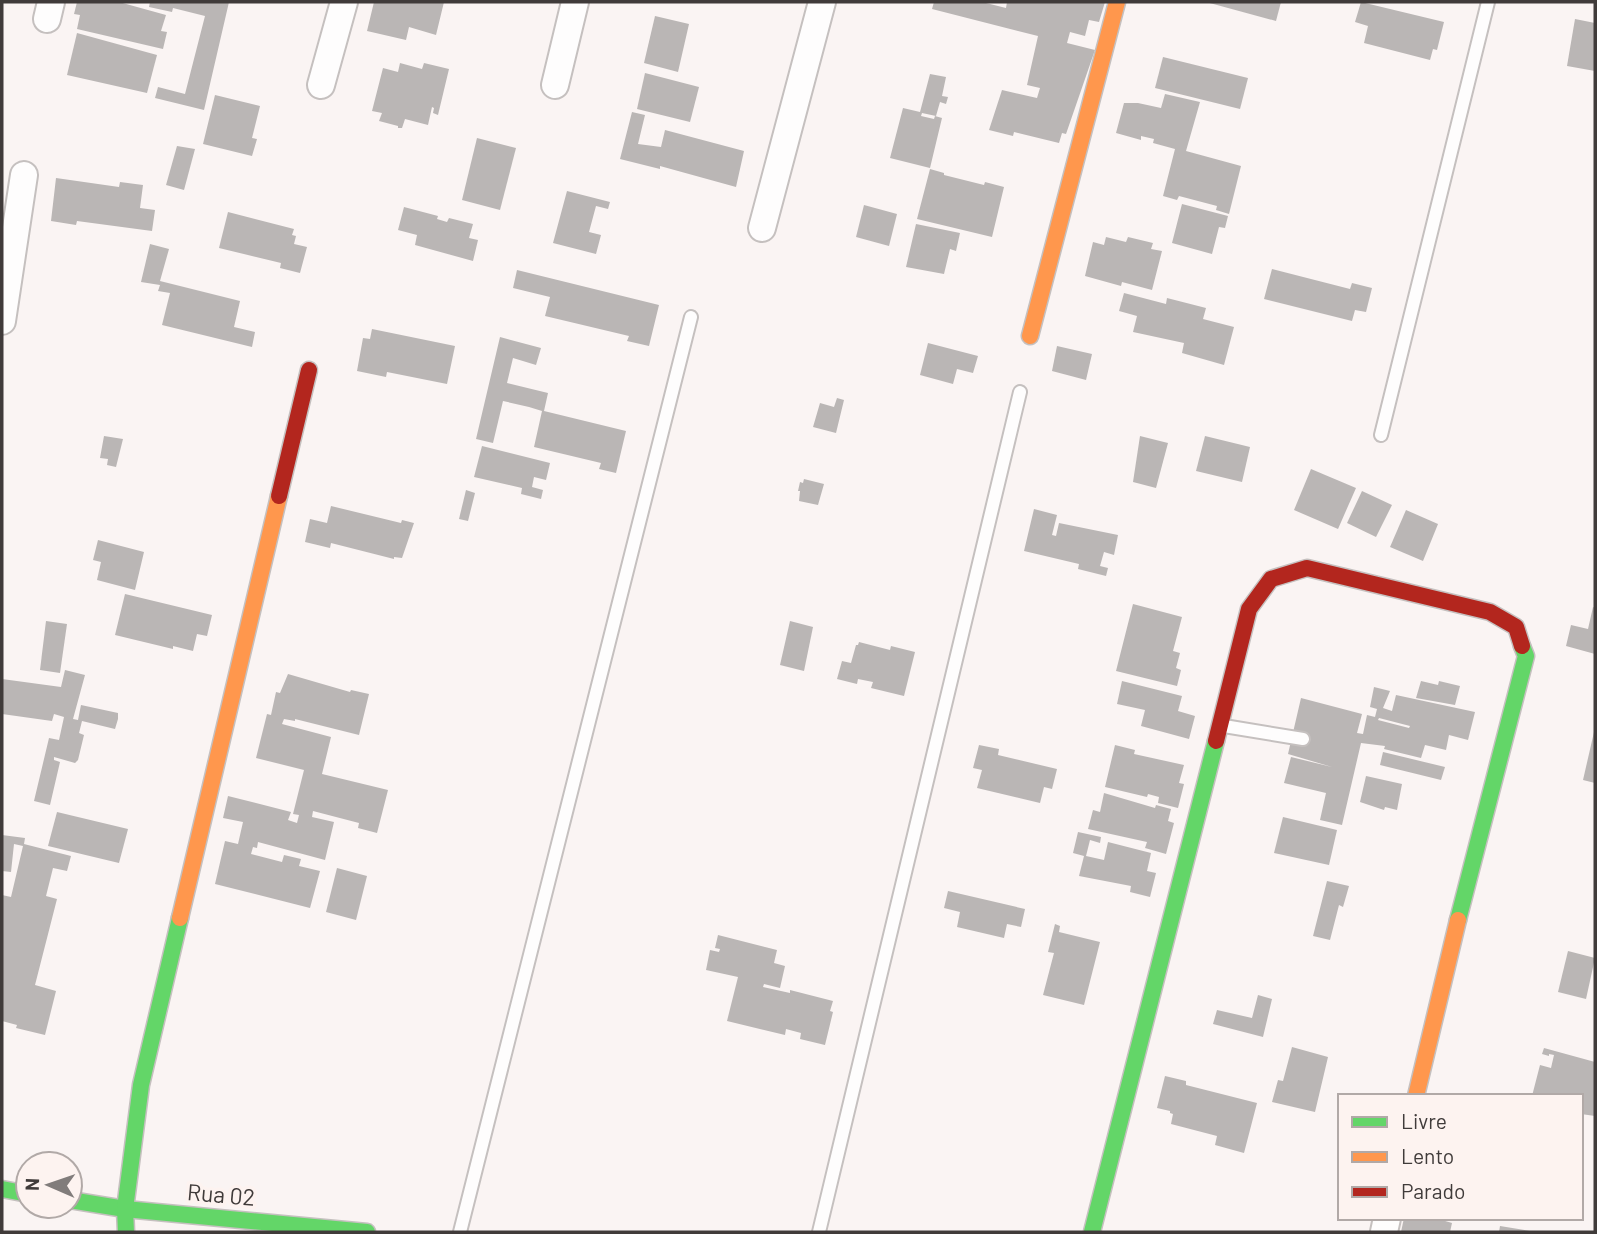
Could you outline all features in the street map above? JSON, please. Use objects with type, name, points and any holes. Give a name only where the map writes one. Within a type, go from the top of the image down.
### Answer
[{"type":"street","points":[[321,85],[344,2]]},
{"type":"street","points":[[555,85],[575,2]]},
{"type":"street","points":[[762,228],[822,2]]},
{"type":"street","points":[[1030,336],[1117,2]]},
{"type":"street","points":[[2,321],[24,175]]},
{"type":"street","points":[[126,1232],[125,1209],[141,1084],[309,370]]},
{"type":"street","points":[[1092,1232],[1249,609],[1271,579],[1307,568],[1490,612],[1516,627],[1526,656],[1448,958],[1416,1094]]},
{"type":"street","name":"Rua 02","points":[[84,1202],[125,1209],[367,1232]]},
{"type":"lane","points":[[1381,435],[1488,2]]},
{"type":"lane","points":[[460,1232],[691,317]]},
{"type":"lane","points":[[818,1232],[1020,392]]},
{"type":"lane","points":[[1220,725],[1303,739]]},
{"type":"building","points":[[77,2],[119,2],[166,15],[161,31],[167,32],[163,49],[77,29],[80,15],[74,14]]},
{"type":"building","points":[[150,2],[229,2],[204,110],[155,98],[158,87],[185,94],[205,16],[173,8],[172,12],[149,7]]},
{"type":"building","points":[[374,2],[444,2],[436,35],[409,27],[406,40],[367,31]]},
{"type":"building","points":[[934,2],[982,2],[1006,8],[1007,2],[1105,2],[1099,22],[1089,20],[1085,36],[1070,32],[1067,43],[1095,50],[1066,134],[1062,133],[1059,143],[1014,132],[1013,136],[989,130],[1002,90],[1037,98],[1040,88],[1027,85],[1038,36],[932,9]]},
{"type":"building","points":[[1206,2],[1281,2],[1276,21]]},
{"type":"building","points":[[1361,2],[1444,22],[1437,50],[1433,49],[1430,60],[1364,43],[1368,26],[1355,22]]},
{"type":"building","points":[[655,16],[689,24],[678,72],[644,63]]},
{"type":"building","points":[[1575,19],[1595,23],[1595,71],[1567,66]]},
{"type":"building","points":[[77,33],[157,55],[147,93],[67,75]]},
{"type":"building","points":[[1163,57],[1248,78],[1240,109],[1155,88]]},
{"type":"building","points":[[400,63],[422,69],[424,63],[449,69],[438,115],[433,113],[432,107],[428,125],[405,119],[402,128],[398,128],[379,121],[382,113],[372,111],[383,68],[398,72]]},
{"type":"building","points":[[645,73],[699,87],[690,122],[637,109]]},
{"type":"building","points":[[930,74],[946,77],[942,96],[948,97],[946,104],[940,102],[936,116],[922,113],[921,116],[942,118],[930,168],[890,158],[903,108],[920,112]]},
{"type":"building","points":[[1165,94],[1200,102],[1186,151],[1241,166],[1229,214],[1216,210],[1217,206],[1179,196],[1177,200],[1163,196],[1175,149],[1153,143],[1154,139],[1141,136],[1141,140],[1116,133],[1124,103],[1161,108]]},
{"type":"building","points":[[215,95],[260,106],[252,138],[257,139],[252,156],[203,144]]},
{"type":"building","points":[[632,112],[645,115],[638,144],[661,147],[665,130],[744,151],[736,187],[660,166],[660,169],[620,159]]},
{"type":"building","points":[[477,138],[516,148],[500,210],[462,200]]},
{"type":"building","points":[[177,146],[195,149],[184,190],[166,185]]},
{"type":"building","points":[[930,169],[984,185],[985,182],[1004,187],[992,237],[917,219]]},
{"type":"building","points":[[56,178],[119,187],[120,182],[143,185],[140,208],[155,210],[152,231],[77,221],[76,225],[51,221]]},
{"type":"building","points":[[567,191],[610,202],[608,209],[596,206],[589,232],[601,235],[596,254],[553,243]]},
{"type":"building","points":[[1182,204],[1228,216],[1225,228],[1219,227],[1212,254],[1172,243]]},
{"type":"building","points":[[864,205],[897,214],[889,246],[856,237]]},
{"type":"building","points":[[404,207],[438,216],[437,219],[447,222],[449,218],[473,224],[469,238],[478,240],[473,261],[415,245],[417,235],[398,230]]},
{"type":"building","points":[[228,212],[294,229],[294,244],[307,247],[300,273],[280,268],[281,263],[219,248]]},
{"type":"building","points":[[916,224],[960,233],[956,251],[950,249],[944,274],[906,267]]},
{"type":"building","points":[[1106,237],[1126,242],[1128,237],[1153,243],[1151,249],[1162,251],[1152,290],[1122,282],[1121,286],[1085,276],[1093,242],[1104,245]]},
{"type":"building","points":[[150,244],[169,249],[160,281],[240,301],[234,327],[255,332],[252,347],[162,325],[170,293],[158,291],[160,285],[141,282]]},
{"type":"building","points":[[1272,269],[1350,289],[1352,283],[1372,288],[1366,312],[1355,310],[1352,321],[1264,299]]},
{"type":"building","points":[[517,270],[659,305],[649,346],[627,341],[629,336],[545,316],[550,297],[513,288]]},
{"type":"building","points":[[1124,293],[1166,304],[1167,298],[1206,308],[1203,319],[1234,327],[1224,365],[1182,353],[1184,343],[1133,332],[1137,316],[1119,311]]},
{"type":"building","points":[[372,329],[455,346],[447,384],[387,372],[386,377],[357,371],[363,338],[370,339]]},
{"type":"building","points":[[500,337],[541,348],[536,365],[513,358],[507,383],[548,393],[544,411],[626,431],[616,473],[599,469],[601,463],[534,447],[542,411],[529,407],[503,401],[493,443],[476,439]]},
{"type":"building","points":[[928,343],[978,356],[973,373],[957,369],[953,384],[920,375]]},
{"type":"building","points":[[1057,346],[1092,354],[1086,380],[1052,371]]},
{"type":"building","points":[[837,398],[844,400],[836,433],[813,427],[820,403],[834,407]]},
{"type":"building","points":[[104,436],[123,439],[116,467],[107,465],[108,459],[100,458]]},
{"type":"building","points":[[1140,436],[1168,443],[1156,488],[1133,482]]},
{"type":"building","points":[[1205,436],[1250,447],[1242,482],[1196,471]]},
{"type":"building","points":[[482,446],[550,463],[546,480],[534,477],[532,487],[543,490],[541,499],[521,494],[522,488],[474,477]]},
{"type":"building","points":[[1311,469],[1356,488],[1338,529],[1294,510]]},
{"type":"building","points":[[804,479],[824,484],[818,505],[799,501],[800,482],[803,483]]},
{"type":"building","points":[[466,490],[475,493],[468,521],[459,519]]},
{"type":"building","points":[[1362,491],[1392,505],[1376,537],[1347,523]]},
{"type":"building","points":[[331,506],[401,523],[402,520],[414,523],[402,558],[394,559],[331,543],[330,548],[305,542],[310,519],[327,523]]},
{"type":"building","points":[[1034,509],[1057,515],[1052,535],[1056,536],[1059,523],[1118,535],[1114,555],[1104,552],[1100,566],[1108,568],[1106,576],[1078,569],[1079,564],[1024,551]]},
{"type":"building","points":[[1406,510],[1438,524],[1423,561],[1390,547]]},
{"type":"building","points":[[98,540],[144,552],[135,590],[97,580],[101,562],[93,560]]},
{"type":"building","points":[[125,594],[212,615],[207,636],[197,634],[193,651],[115,635]]},
{"type":"building","points":[[1133,604],[1182,617],[1173,651],[1180,653],[1176,668],[1181,670],[1177,686],[1116,671]]},
{"type":"building","points":[[1593,607],[1595,654],[1566,646],[1571,625],[1588,629]]},
{"type":"building","points":[[46,621],[67,624],[60,673],[40,670]]},
{"type":"building","points":[[790,621],[813,627],[804,671],[780,665]]},
{"type":"building","points":[[859,642],[890,650],[891,646],[915,652],[904,696],[871,688],[873,682],[858,679],[857,684],[837,679],[842,661],[851,663]]},
{"type":"building","points":[[65,670],[85,675],[73,719],[78,720],[81,705],[118,713],[118,719],[115,729],[82,721],[79,733],[84,735],[78,760],[75,763],[54,757],[54,760],[60,762],[50,805],[34,801],[49,738],[59,740],[64,717],[54,714],[52,721],[2,714],[2,679],[61,687]]},
{"type":"building","points":[[288,674],[350,692],[369,694],[359,735],[295,719],[284,719],[282,724],[331,737],[322,774],[388,790],[377,833],[358,828],[359,823],[313,811],[312,817],[334,822],[325,860],[258,842],[257,848],[253,847],[251,854],[282,862],[284,855],[301,859],[299,866],[320,871],[310,908],[215,884],[225,841],[238,844],[243,822],[223,818],[228,796],[291,812],[288,820],[297,823],[299,815],[293,814],[304,770],[256,758],[267,714],[271,715],[276,692],[280,693]]},
{"type":"building","points":[[1122,681],[1182,696],[1178,711],[1195,716],[1189,739],[1141,726],[1145,710],[1117,704]]},
{"type":"building","points":[[1421,681],[1438,685],[1439,681],[1460,686],[1455,705],[1416,698]]},
{"type":"building","points":[[1374,687],[1390,691],[1383,708],[1392,711],[1396,695],[1475,712],[1468,740],[1449,735],[1446,750],[1425,745],[1421,758],[1384,749],[1385,746],[1361,743],[1342,825],[1320,820],[1326,793],[1284,783],[1291,757],[1332,767],[1288,754],[1301,698],[1362,714],[1357,733],[1363,734],[1367,715],[1375,717],[1377,709],[1370,707]],"holes":[[[1379,718],[1410,726],[1409,728],[1378,720]]]},
{"type":"building","points":[[1595,732],[1595,783],[1583,780]]},
{"type":"building","points":[[979,745],[999,749],[998,755],[1057,769],[1052,789],[1044,787],[1040,803],[977,788],[982,770],[973,768]]},
{"type":"building","points":[[1115,745],[1135,750],[1134,754],[1184,765],[1179,783],[1184,784],[1178,808],[1158,803],[1159,797],[1148,794],[1147,797],[1105,787]]},
{"type":"building","points":[[1383,752],[1445,767],[1441,780],[1380,765]]},
{"type":"building","points":[[1366,776],[1402,784],[1397,810],[1385,807],[1384,810],[1360,802]]},
{"type":"building","points":[[1104,793],[1155,808],[1156,805],[1171,809],[1168,821],[1174,823],[1166,854],[1145,848],[1147,842],[1088,829],[1093,810],[1100,812]]},
{"type":"building","points":[[57,812],[128,829],[119,863],[48,846]]},
{"type":"building","points":[[1283,817],[1337,830],[1329,865],[1274,853]]},
{"type":"building","points":[[1078,832],[1101,837],[1100,843],[1090,840],[1086,856],[1104,860],[1108,842],[1151,853],[1147,871],[1156,873],[1150,897],[1130,892],[1131,886],[1079,876],[1084,856],[1073,853]]},
{"type":"building","points":[[2,835],[25,838],[24,844],[71,856],[67,871],[53,868],[46,896],[57,899],[35,985],[56,991],[45,1035],[16,1028],[17,1025],[2,1021],[2,895],[11,897],[23,846],[14,844],[11,872],[2,871]]},
{"type":"building","points":[[337,868],[367,876],[356,920],[326,912]]},
{"type":"building","points":[[1327,881],[1349,886],[1343,907],[1339,905],[1330,940],[1313,936]]},
{"type":"building","points":[[948,891],[1025,909],[1021,927],[1007,924],[1004,938],[957,927],[960,912],[944,908]]},
{"type":"building","points":[[1055,924],[1060,926],[1059,932],[1100,942],[1084,1005],[1043,995],[1054,953],[1048,952]]},
{"type":"building","points":[[718,935],[777,950],[774,963],[785,966],[780,988],[764,984],[763,987],[790,993],[790,990],[833,1001],[825,1045],[800,1039],[801,1033],[786,1029],[785,1035],[727,1021],[738,977],[706,970],[710,950],[719,952],[720,949],[715,948]]},
{"type":"building","points":[[1568,951],[1595,958],[1586,999],[1558,992]]},
{"type":"building","points":[[1258,995],[1272,999],[1263,1037],[1213,1024],[1217,1010],[1252,1018]]},
{"type":"building","points":[[1292,1047],[1328,1057],[1315,1112],[1272,1102],[1278,1080],[1283,1081]]},
{"type":"building","points":[[1544,1048],[1595,1062],[1595,1116],[1583,1114],[1583,1094],[1533,1094],[1540,1065],[1551,1068],[1554,1055],[1542,1054]]},
{"type":"building","points":[[1165,1076],[1186,1081],[1186,1085],[1257,1103],[1244,1153],[1215,1145],[1217,1136],[1171,1124],[1173,1114],[1157,1108]]},
{"type":"building","points":[[1404,1220],[1442,1220],[1452,1223],[1450,1232],[1401,1232]]},
{"type":"building","points":[[1500,1226],[1530,1231],[1530,1232],[1499,1232]]},
{"type":"traffic: fast","points":[[1458,920],[1526,656],[1522,646]]},
{"type":"traffic: fast","points":[[1092,1232],[1216,741]]},
{"type":"traffic: fast","points":[[126,1232],[125,1209],[141,1085],[180,918]]},
{"type":"traffic: fast","points":[[2,1189],[14,1191]]},
{"type":"traffic: fast","points":[[84,1202],[125,1209],[367,1232]]},
{"type":"traffic: slow","points":[[1030,336],[1117,2]]},
{"type":"traffic: slow","points":[[180,918],[279,496]]},
{"type":"traffic: slow","points":[[1416,1094],[1458,920]]},
{"type":"traffic: jam","points":[[279,496],[309,370]]},
{"type":"traffic: jam","points":[[1216,741],[1249,609],[1271,579],[1307,568],[1490,612],[1516,627],[1522,646]]}]
